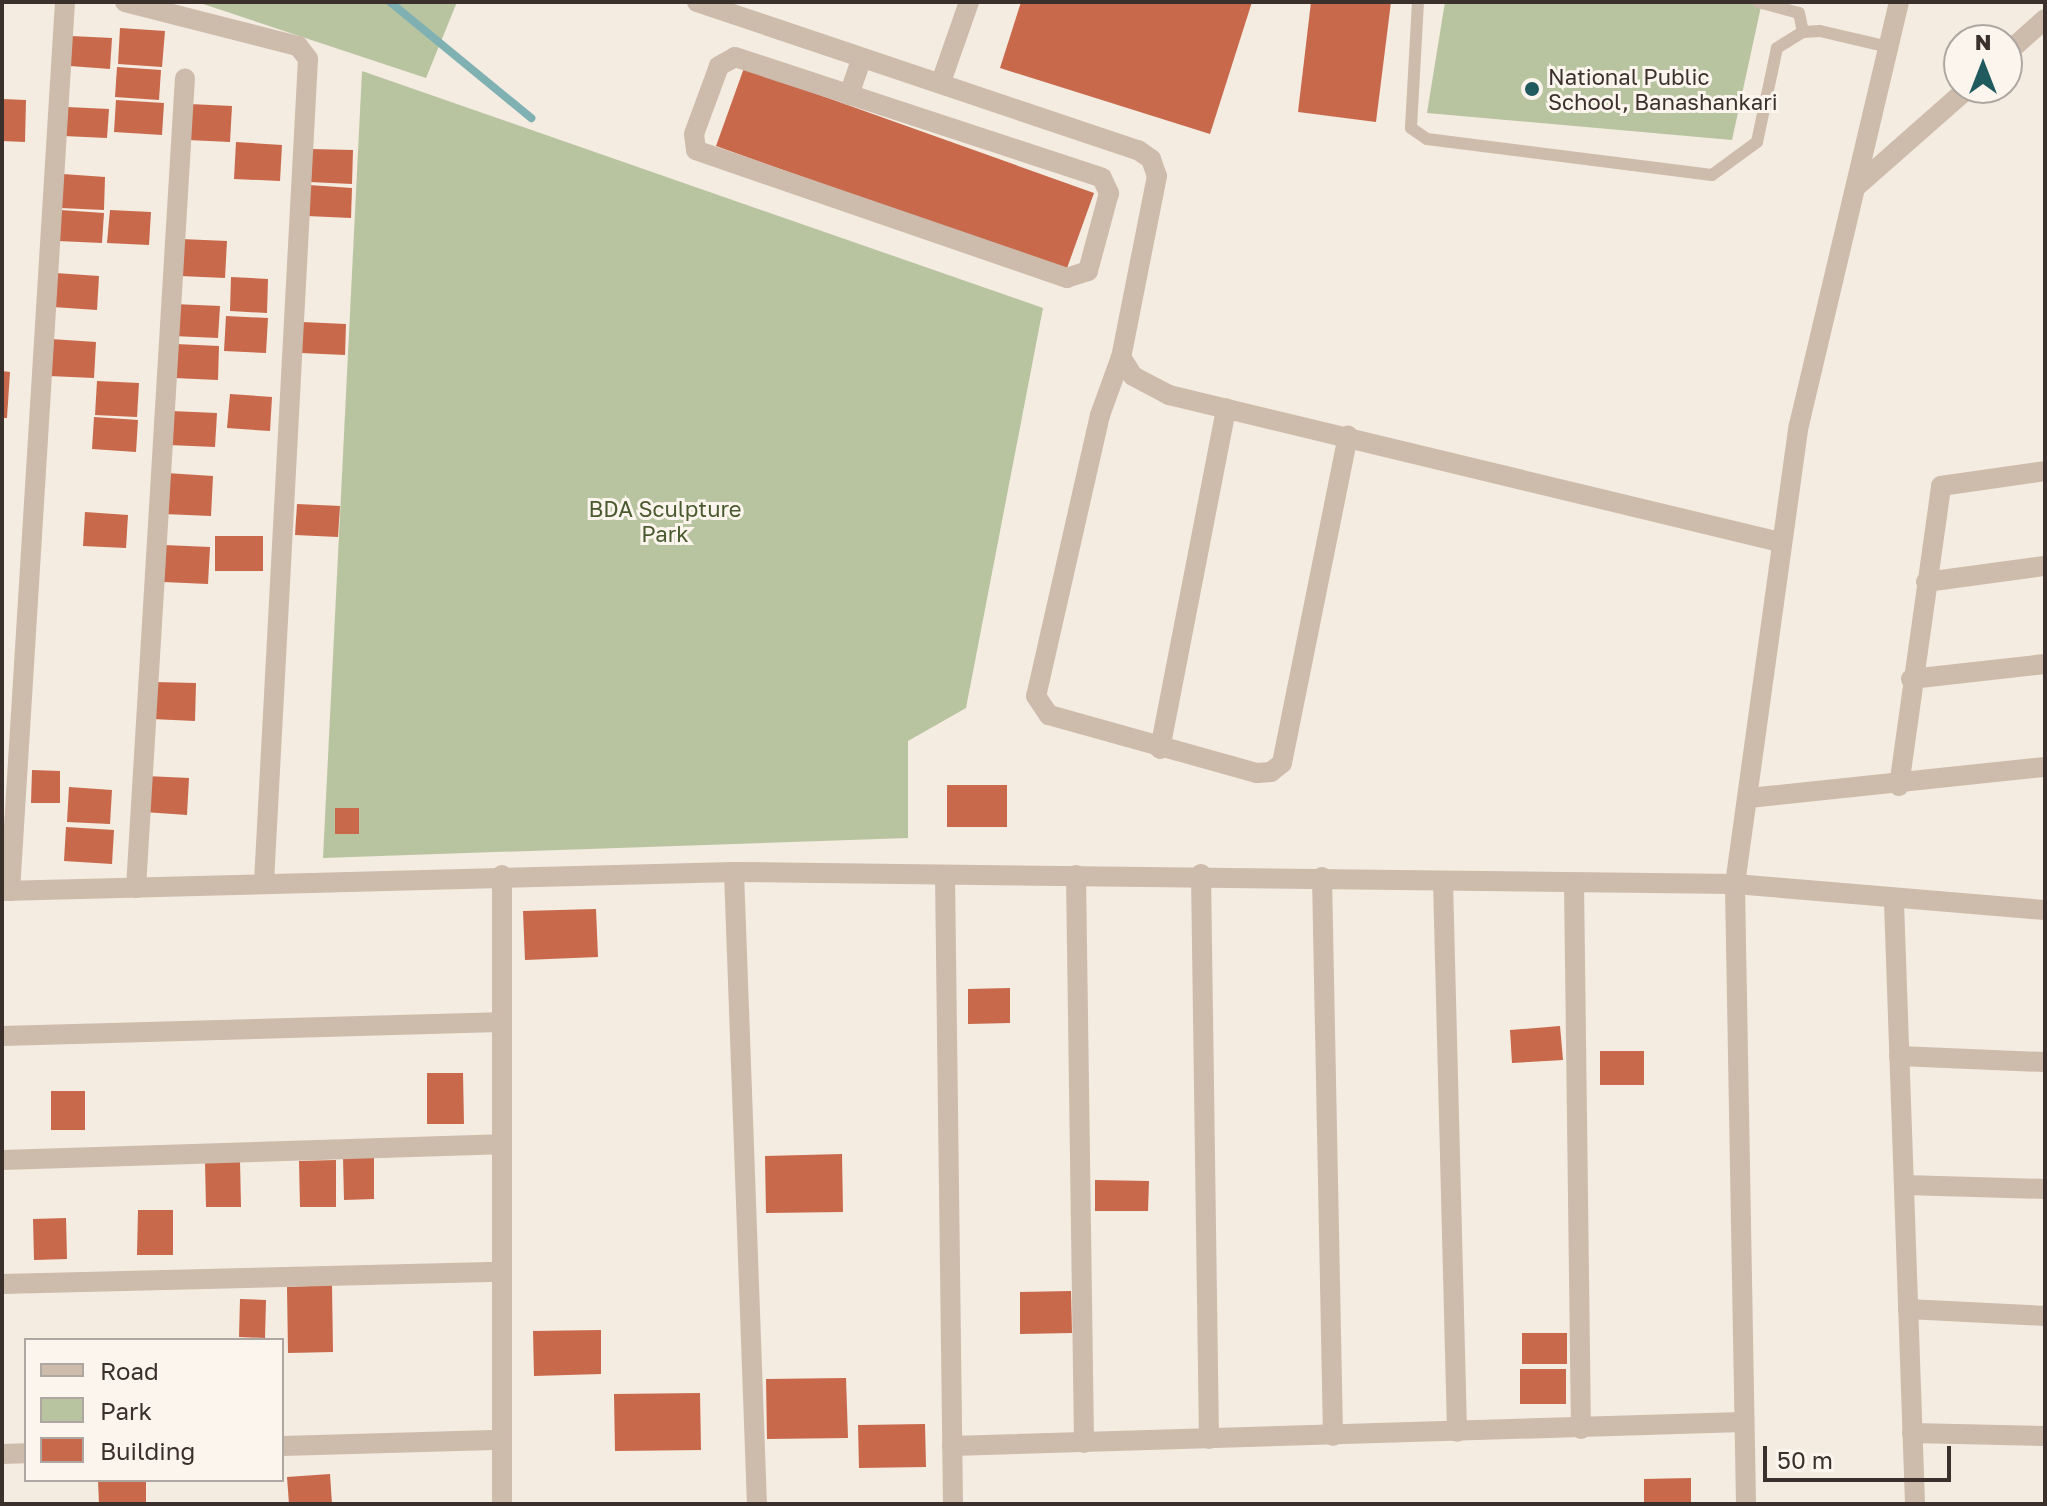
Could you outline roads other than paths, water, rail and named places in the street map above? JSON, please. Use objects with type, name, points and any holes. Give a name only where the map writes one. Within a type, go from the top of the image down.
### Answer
[{"type":"street","points":[[65,2],[6,891],[502,875],[734,872],[1201,874],[1443,881],[1735,884],[1894,902],[2045,910]]},
{"type":"street","points":[[125,2],[298,46],[308,59],[264,883]]},
{"type":"street","points":[[697,2],[941,82],[1151,159],[1157,176],[1121,357],[1100,415],[1036,696],[1049,715],[1160,749],[1257,773],[1271,772],[1282,763],[1348,436]]},
{"type":"street","points":[[941,82],[969,2]]},
{"type":"street","points":[[1746,1504],[1735,884],[1748,804],[1780,542],[1799,425],[1899,2]]},
{"type":"street","points":[[2023,39],[2045,19]]},
{"type":"street","points":[[735,57],[849,95],[1102,178],[1109,193],[1088,271],[1067,278],[696,150],[694,134],[719,66],[735,57]]},
{"type":"street","points":[[849,95],[862,58]]},
{"type":"street","points":[[136,888],[185,78]]},
{"type":"street","points":[[1857,186],[1950,104]]},
{"type":"street","points":[[1121,357],[1133,376],[1169,395],[1780,542]]},
{"type":"street","points":[[1160,749],[1226,408]]},
{"type":"street","points":[[1899,786],[1911,679],[1941,486],[2045,471]]},
{"type":"street","points":[[1926,582],[2045,566]]},
{"type":"street","points":[[1911,679],[2045,664]]},
{"type":"street","points":[[1748,804],[2045,767]]},
{"type":"street","points":[[734,872],[757,1504]]},
{"type":"street","points":[[1201,874],[1209,1439]]},
{"type":"street","points":[[502,875],[499,1022],[502,1504]]},
{"type":"street","points":[[945,875],[953,1504]]},
{"type":"street","points":[[1076,875],[1084,1443]]},
{"type":"street","points":[[1322,877],[1333,1436]]},
{"type":"street","points":[[1443,881],[1457,1432]]},
{"type":"street","points":[[1574,883],[1581,1429]]},
{"type":"street","points":[[1894,902],[1915,1504]]},
{"type":"street","points":[[2,1036],[499,1022]]},
{"type":"street","points":[[1899,1056],[2045,1062]]},
{"type":"street","points":[[2,1160],[500,1144]]},
{"type":"street","points":[[1904,1185],[2045,1189]]},
{"type":"street","points":[[2,1284],[501,1272]]},
{"type":"street","points":[[1908,1309],[2045,1316]]},
{"type":"street","points":[[952,1446],[1743,1422]]},
{"type":"street","points":[[1912,1433],[2045,1436]]},
{"type":"street","points":[[284,1446],[502,1440]]},
{"type":"street","points":[[2,1454],[24,1453]]},
{"type":"lane","points":[[1418,2],[1411,128],[1427,139],[1712,175],[1757,142],[1777,48],[1803,32],[1889,47]]},
{"type":"lane","points":[[1758,2],[1799,13],[1803,32]]},
{"type":"waterway","points":[[390,2],[531,118]]},
{"type":"place","name":"National Public School, Banashankari","points":[[1532,89]]},
{"type":"park label","name":"BDA Sculpture Park","points":[[665,520]]}]
